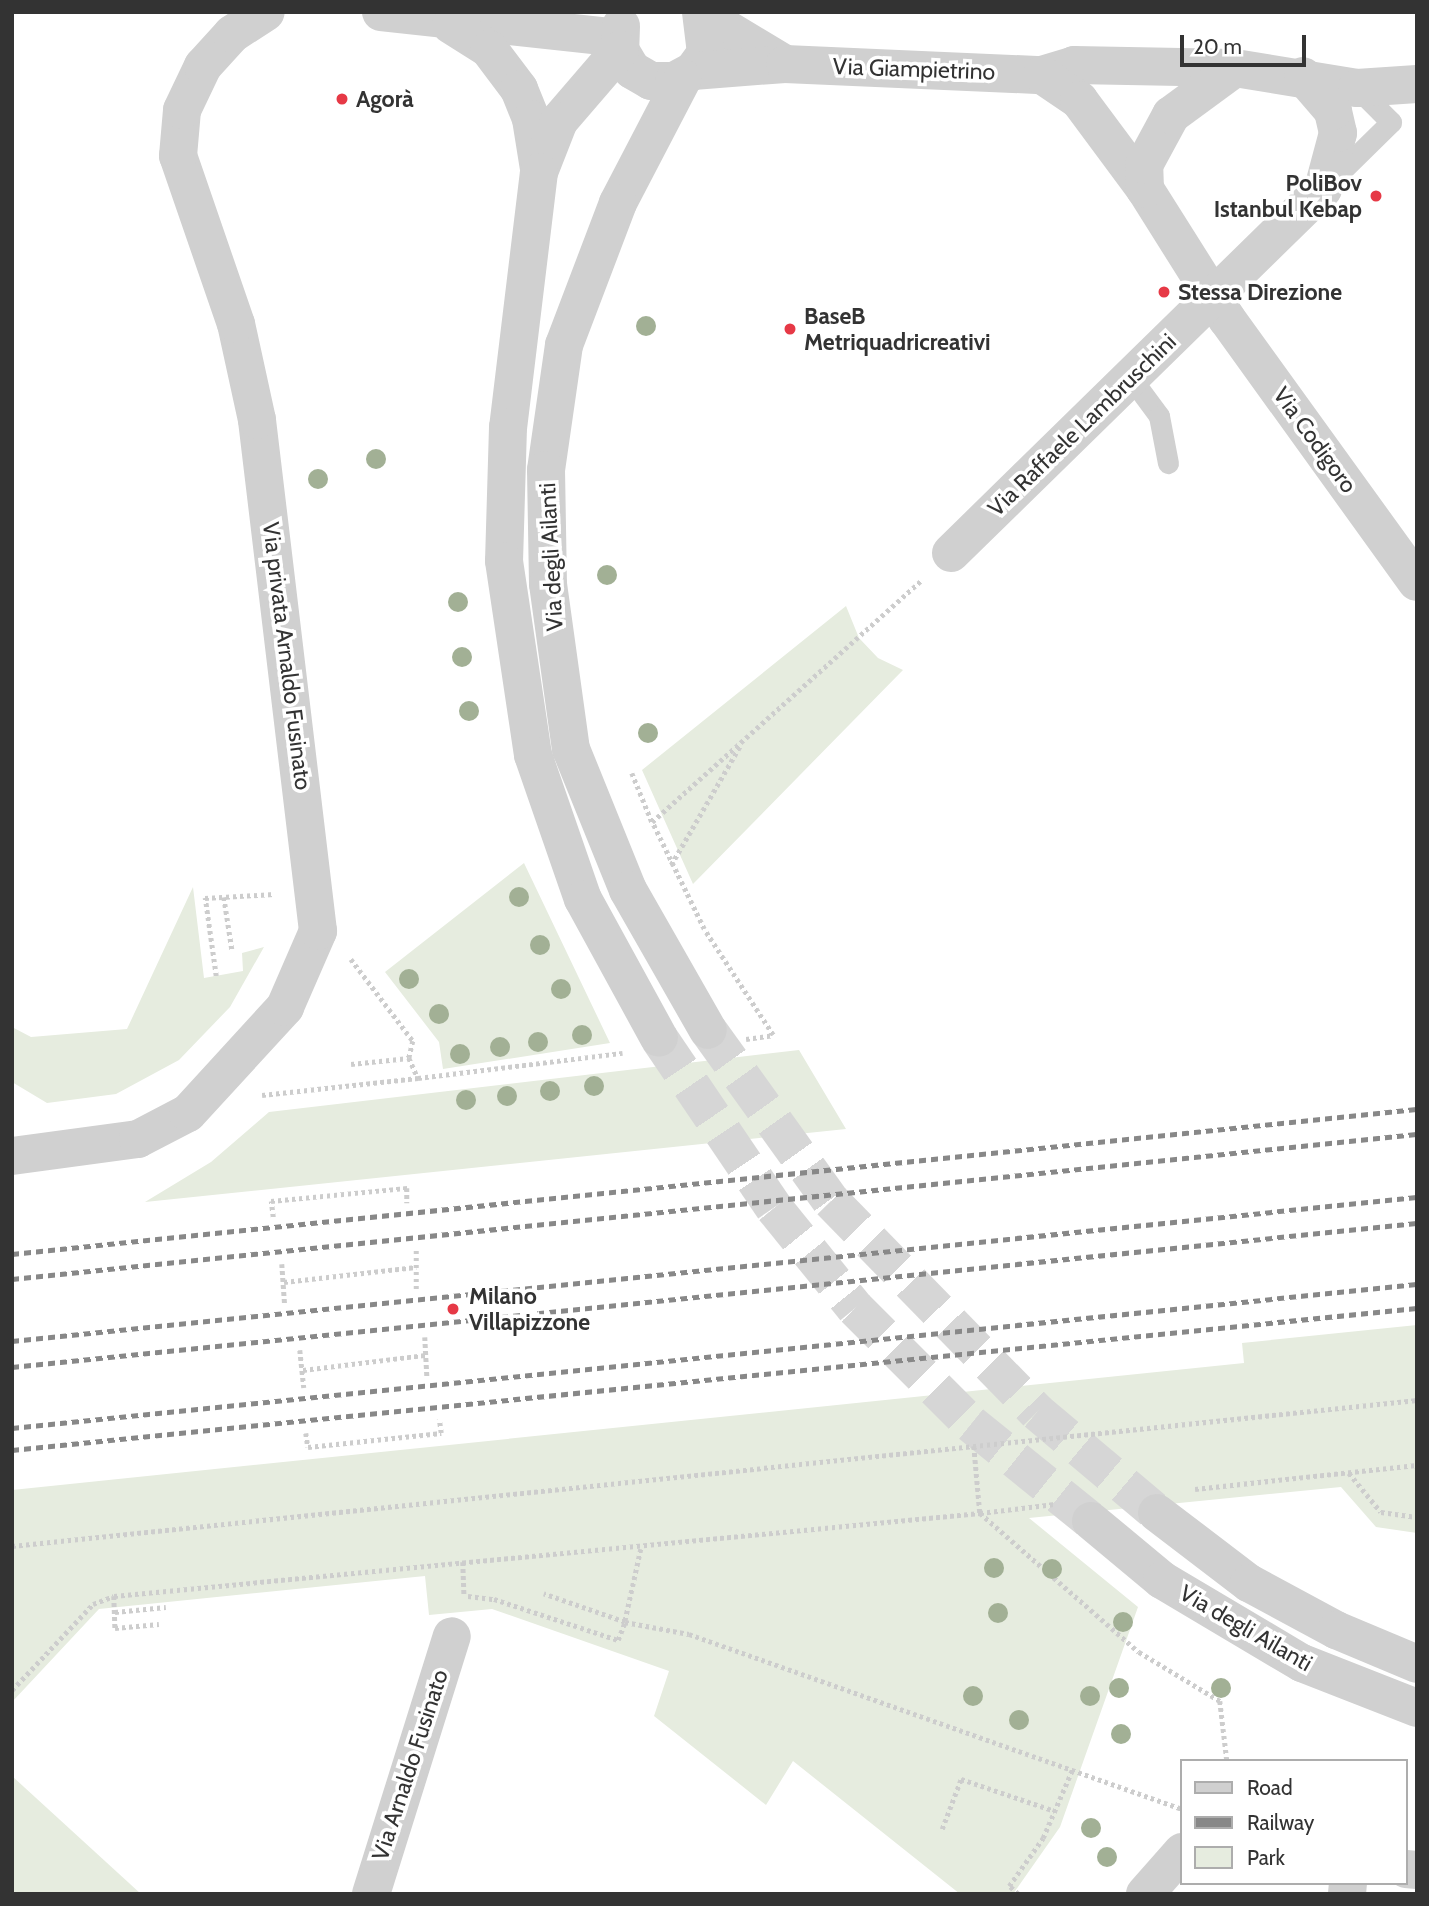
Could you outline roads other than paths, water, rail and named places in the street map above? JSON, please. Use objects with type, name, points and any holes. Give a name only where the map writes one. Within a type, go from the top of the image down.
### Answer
[{"type":"street","points":[[381,12],[442,21],[622,33]]},
{"type":"street","name":"Via Giampietrino","points":[[702,13],[785,64]]},
{"type":"street","name":"Via Giampietrino","points":[[688,75],[709,43],[702,13]]},
{"type":"street","name":"Via privata Arnaldo Fusinato","points":[[12,1156],[128,1141],[188,1113],[285,1007],[313,949],[318,911],[252,395],[236,324],[178,156],[182,110],[194,81],[221,43],[256,14]]},
{"type":"street","name":"Via degli Ailanti","points":[[442,21],[489,49],[519,89],[531,119],[539,172]]},
{"type":"street","name":"Via degli Ailanti","points":[[622,33],[559,121],[539,172],[508,427],[504,561],[533,755],[583,899],[647,1045]]},
{"type":"street","name":"Via Giampietrino","points":[[622,33],[632,70],[651,81],[785,64],[1042,75],[1074,65],[1235,68],[1303,76],[1357,88],[1417,84]]},
{"type":"street","points":[[1146,189],[1144,165],[1171,115],[1235,68]]},
{"type":"street","name":"Via degli Ailanti","points":[[688,75],[618,203],[564,345],[546,470],[548,584],[571,749],[628,890],[720,1035]]},
{"type":"street","points":[[1042,75],[1079,100],[1146,189],[1213,298]]},
{"type":"street","points":[[1303,76],[1333,111],[1338,133],[1323,189]]},
{"type":"street","name":"Via Raffaele Lambruschini","points":[[951,553],[1323,189]]},
{"type":"street","name":"Via Codigoro","points":[[1213,298],[1417,582]]},
{"type":"street","name":"Via degli Ailanti","points":[[1157,1513],[1249,1583],[1336,1630],[1417,1664]]},
{"type":"street","name":"Via degli Ailanti","points":[[1091,1521],[1162,1580],[1302,1662],[1417,1708]]},
{"type":"street","name":"Via Arnaldo Fusinato","points":[[371,1894],[452,1636]]},
{"type":"street","points":[[1145,1894],[1180,1854]]},
{"type":"lane","name":"Via Raffaele Lambruschini","points":[[1323,189],[1391,121],[1357,88]]},
{"type":"lane","points":[[1131,378],[1159,416],[1168,463]]},
{"type":"tunnel","points":[[708,1030],[831,1201],[1037,1412],[1157,1513]]},
{"type":"tunnel","points":[[659,1038],[774,1208],[855,1308],[971,1424],[1091,1521]]},
{"type":"railway","points":[[12,1254],[1417,1109]]},
{"type":"railway","points":[[12,1279],[1417,1134]]},
{"type":"railway","points":[[12,1341],[1417,1197]]},
{"type":"railway","points":[[12,1367],[1417,1223]]},
{"type":"railway","points":[[12,1428],[1417,1284]]},
{"type":"railway","points":[[12,1450],[1417,1308]]},
{"type":"place","name":"Agorà","points":[[342,99]]},
{"type":"place","name":"PoliBov Istanbul Kebap","points":[[1376,196]]},
{"type":"place","name":"Stessa Direzione","points":[[1164,292]]},
{"type":"place","name":"BaseB Metriquadricreativi","points":[[790,329]]},
{"type":"place","name":"Milano Villapizzone","points":[[453,1309]]}]
